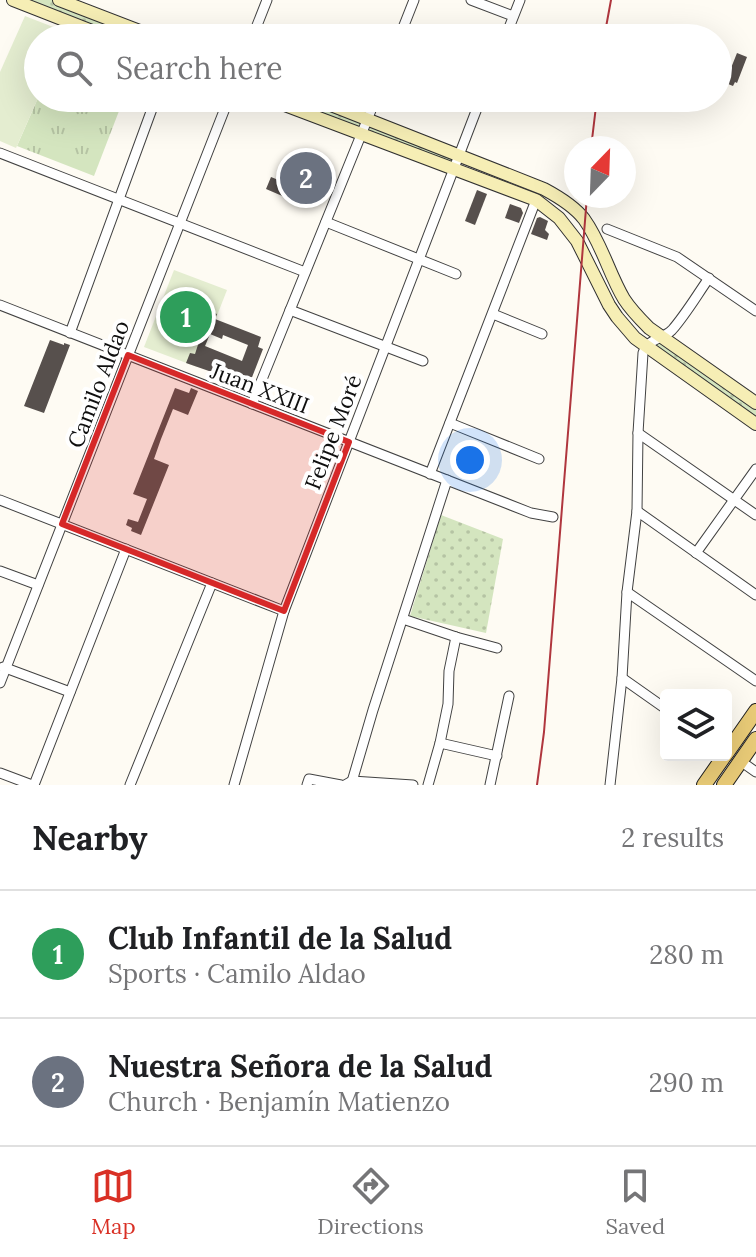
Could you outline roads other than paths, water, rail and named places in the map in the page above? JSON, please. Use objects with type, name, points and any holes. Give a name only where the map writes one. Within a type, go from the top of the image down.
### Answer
[{"type":"main road","points":[[13,0],[74,24]]},
{"type":"main road","points":[[59,0],[122,24]]},
{"type":"main road","points":[[304,112],[536,200],[577,241],[602,292],[625,328],[645,346],[756,424]]},
{"type":"main road","points":[[349,112],[556,195],[578,212],[594,234],[625,300],[638,317],[661,337],[756,403]]},
{"type":"main road","points":[[732,745],[756,711]]},
{"type":"main road","points":[[724,785],[756,739]]},
{"type":"main road","points":[[704,785],[720,761]]},
{"type":"street","points":[[258,24],[267,0]]},
{"type":"street","points":[[405,24],[414,0]]},
{"type":"street","points":[[471,0],[513,16]]},
{"type":"street","points":[[510,24],[520,0]]},
{"type":"street","points":[[70,333],[151,112]]},
{"type":"street","name":"Camilo Aldao","points":[[0,683],[3,667],[223,112]]},
{"type":"street","points":[[252,404],[370,112]]},
{"type":"street","name":"Felipe Moré","points":[[234,785],[284,611],[476,112]]},
{"type":"street","points":[[0,153],[305,272]]},
{"type":"street","points":[[430,474],[536,200]]},
{"type":"street","points":[[326,222],[456,274]]},
{"type":"street","points":[[607,229],[677,257],[756,311]]},
{"type":"street","points":[[610,785],[637,511],[643,353],[645,346],[670,332],[709,278]]},
{"type":"street","name":"Juan XXIII","points":[[0,305],[531,513],[553,517]]},
{"type":"street","points":[[290,310],[423,361]]},
{"type":"street","points":[[493,314],[542,334]]},
{"type":"street","points":[[450,423],[539,459]]},
{"type":"street","points":[[638,433],[756,515]]},
{"type":"street","points":[[696,553],[756,469]]},
{"type":"street","points":[[347,784],[447,480]]},
{"type":"street","points":[[0,500],[284,611]]},
{"type":"street","points":[[637,511],[756,595]]},
{"type":"street","points":[[0,773],[13,782],[33,785],[126,549]]},
{"type":"street","points":[[0,571],[38,585]]},
{"type":"street","points":[[130,785],[212,583]]},
{"type":"street","points":[[627,592],[756,681]]},
{"type":"street","points":[[403,619],[497,648]]},
{"type":"street","points":[[428,785],[448,704],[449,671],[456,637]]},
{"type":"street","points":[[3,667],[70,692]]},
{"type":"street","points":[[622,678],[660,705]]},
{"type":"street","points":[[490,785],[509,696]]},
{"type":"street","points":[[440,743],[497,756]]},
{"type":"street","points":[[732,756],[756,772]]},
{"type":"street","points":[[307,785],[309,779],[347,784],[413,785]]},
{"type":"railway","points":[[607,24],[611,0]]},
{"type":"railway","points":[[592,136],[595,112]]},
{"type":"railway","points":[[537,785],[544,732],[586,208]]},
{"type":"place","name":"Nuestra Señora de la Salud","points":[[306,178]]},
{"type":"place","name":"Club Infantil de la Salud","points":[[186,317]]}]
